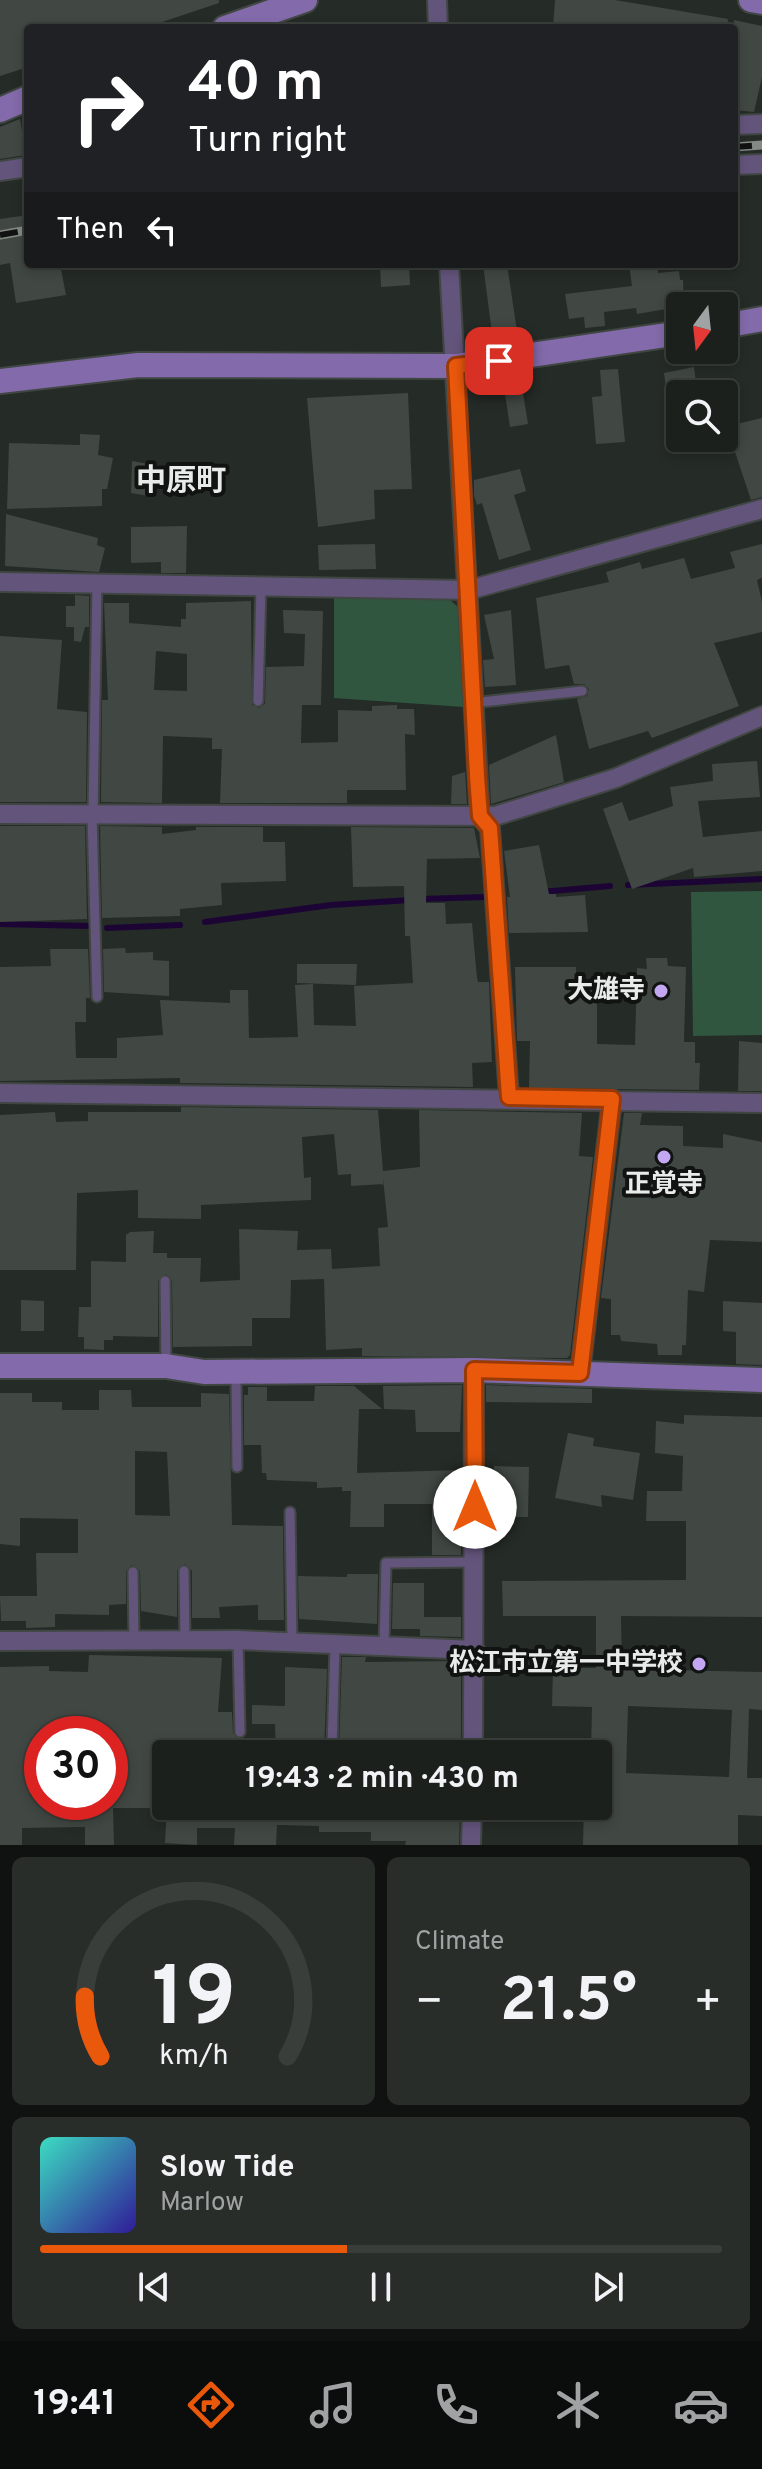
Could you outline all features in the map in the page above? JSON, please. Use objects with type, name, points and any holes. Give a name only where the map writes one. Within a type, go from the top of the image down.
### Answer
[{"type":"street","points":[[236,24],[305,0]]},
{"type":"street","points":[[437,0],[438,24]]},
{"type":"street","points":[[751,0],[762,2]]},
{"type":"street","points":[[0,110],[24,100]]},
{"type":"street","points":[[738,125],[762,124]]},
{"type":"street","points":[[738,165],[762,164]]},
{"type":"street","points":[[0,171],[24,168]]},
{"type":"street","points":[[449,268],[480,816],[490,828],[509,1097]]},
{"type":"street","points":[[738,323],[762,319]]},
{"type":"street","points":[[0,381],[138,365],[456,366],[666,335]]},
{"type":"street","points":[[0,582],[469,590],[762,509]]},
{"type":"street","points":[[0,814],[480,816],[509,813],[616,778],[762,716]]},
{"type":"street","points":[[0,1093],[509,1097],[762,1103]]},
{"type":"street","points":[[580,1373],[612,1099]]},
{"type":"street","points":[[0,1366],[166,1366],[236,1372],[474,1370],[762,1380]]},
{"type":"street","points":[[473,1740],[474,1370]]},
{"type":"street","points":[[0,1641],[238,1640],[475,1650]]},
{"type":"street","points":[[471,1845],[472,1820]]},
{"type":"lane","points":[[97,583],[93,815],[97,997]]},
{"type":"lane","points":[[258,701],[261,586]]},
{"type":"lane","points":[[472,703],[582,691]]},
{"type":"lane","points":[[165,1281],[166,1366]]},
{"type":"lane","points":[[236,1372],[237,1467]]},
{"type":"lane","points":[[290,1512],[292,1642]]},
{"type":"lane","points":[[384,1646],[386,1563],[476,1562]]},
{"type":"lane","points":[[184,1571],[185,1640]]},
{"type":"lane","points":[[133,1572],[134,1640]]},
{"type":"lane","points":[[238,1640],[240,1732]]},
{"type":"lane","points":[[332,1740],[335,1644]]},
{"type":"green space","points":[[334,598],[449,599],[459,608],[464,707],[334,698]]},
{"type":"green space","points":[[762,891],[762,1035],[693,1036],[691,892]]},
{"type":"building","points":[[0,0],[219,0],[219,3],[156,24],[24,24],[24,68],[0,76]]},
{"type":"building","points":[[555,0],[615,0],[728,19],[727,24],[553,24]]},
{"type":"building","points":[[734,20],[762,26],[762,77],[754,112],[738,110],[738,24],[734,24]]},
{"type":"building","points":[[20,119],[24,155],[0,159],[0,127]]},
{"type":"building","points":[[24,216],[24,268],[61,268],[66,295],[16,303],[10,263],[0,265],[0,219]]},
{"type":"building","points":[[380,268],[409,268],[410,285],[381,287]]},
{"type":"building","points":[[484,268],[508,268],[518,338],[493,341]]},
{"type":"building","points":[[630,268],[657,268],[658,273],[679,271],[680,280],[683,280],[683,292],[666,292],[666,309],[637,314],[636,308],[604,312],[605,326],[585,328],[584,317],[569,319],[565,294],[632,286]]},
{"type":"building","points":[[694,367],[696,380],[666,380],[666,388],[664,373]]},
{"type":"building","points":[[618,369],[625,442],[596,444],[592,397],[602,396],[600,370]]},
{"type":"building","points":[[408,393],[412,489],[374,490],[375,519],[318,527],[307,398]]},
{"type":"building","points":[[523,393],[528,424],[510,427],[505,394]]},
{"type":"building","points":[[762,418],[762,497],[751,500],[735,452],[738,452],[738,424]]},
{"type":"building","points":[[80,434],[100,435],[98,455],[113,458],[107,489],[102,489],[102,506],[7,509],[9,443],[80,445]]},
{"type":"building","points":[[132,461],[160,466],[155,497],[131,493]]},
{"type":"building","points":[[520,469],[526,491],[514,495],[531,550],[499,560],[482,503],[477,505],[474,496],[474,480]]},
{"type":"building","points":[[192,471],[217,472],[217,491],[193,491]]},
{"type":"building","points":[[6,514],[98,538],[97,545],[105,548],[99,572],[5,566]]},
{"type":"building","points":[[187,526],[186,573],[161,573],[161,562],[131,563],[131,527]]},
{"type":"building","points":[[375,544],[376,569],[319,570],[318,545]]},
{"type":"building","points":[[762,544],[762,578],[757,580],[762,602],[762,632],[714,643],[739,706],[652,738],[648,731],[589,749],[577,699],[587,696],[589,689],[584,684],[574,684],[569,665],[545,669],[536,598],[609,582],[606,572],[640,562],[642,569],[684,558],[691,579],[735,568],[730,552]]},
{"type":"building","points":[[75,595],[89,596],[89,627],[85,627],[81,642],[74,641],[74,627],[66,627],[66,606],[75,606]]},
{"type":"building","points":[[251,601],[252,705],[259,708],[265,704],[266,667],[304,666],[305,634],[284,633],[283,610],[323,611],[321,705],[302,705],[301,743],[338,742],[338,710],[372,711],[372,706],[397,705],[397,709],[414,709],[415,735],[405,734],[406,790],[347,790],[347,803],[220,803],[222,749],[212,749],[212,738],[163,736],[162,803],[101,802],[102,700],[108,700],[104,603],[129,603],[129,623],[181,627],[181,619],[186,619],[186,603]],"holes":[[[156,651],[187,654],[187,691],[154,690]]]},
{"type":"building","points":[[511,610],[516,685],[485,687],[483,660],[494,659],[484,615]]},
{"type":"building","points":[[0,636],[62,640],[57,709],[87,712],[86,802],[0,802]]},
{"type":"building","points":[[556,735],[564,782],[491,804],[489,765]]},
{"type":"building","points":[[757,761],[760,797],[698,801],[703,837],[762,831],[762,871],[694,877],[693,868],[632,889],[603,809],[622,802],[629,821],[673,806],[670,787],[713,781],[712,764]]},
{"type":"building","points":[[465,772],[467,804],[451,804],[452,776]]},
{"type":"building","points":[[0,826],[85,826],[87,919],[0,922]]},
{"type":"building","points":[[100,826],[162,827],[162,834],[196,830],[196,827],[263,827],[263,842],[285,842],[286,881],[221,883],[222,905],[180,909],[180,916],[102,918]]},
{"type":"building","points":[[351,827],[474,828],[480,858],[427,859],[426,903],[445,903],[446,924],[472,923],[478,982],[489,982],[492,1062],[472,1063],[473,1087],[180,1083],[180,1078],[0,1081],[0,967],[51,966],[50,949],[88,949],[90,998],[86,998],[86,1022],[75,1022],[76,1058],[117,1058],[117,1038],[163,1035],[160,1000],[230,1003],[230,990],[248,990],[249,1038],[298,1037],[295,985],[313,984],[314,1025],[356,1026],[354,986],[413,983],[410,936],[405,936],[404,886],[353,887]]},
{"type":"building","points":[[539,845],[549,894],[556,894],[556,897],[585,895],[588,932],[509,933],[507,897],[510,897],[504,851]]},
{"type":"building","points":[[125,948],[126,953],[153,952],[153,960],[169,961],[169,996],[104,992],[103,949]]},
{"type":"building","points":[[646,958],[667,958],[668,966],[686,967],[684,1042],[695,1042],[695,1063],[700,1063],[699,1090],[529,1088],[530,1041],[517,1041],[515,967],[576,967],[576,990],[597,989],[597,1044],[635,1045],[637,968],[647,969]]},
{"type":"building","points":[[297,964],[357,964],[356,985],[297,983]]},
{"type":"building","points":[[739,1041],[762,1043],[762,1091],[738,1091]]},
{"type":"building","points":[[181,1107],[378,1110],[383,1171],[420,1167],[419,1110],[582,1113],[579,1156],[593,1157],[570,1355],[567,1358],[362,1356],[362,1348],[326,1350],[324,1279],[291,1280],[290,1318],[252,1318],[252,1346],[173,1347],[172,1281],[166,1274],[158,1281],[158,1337],[113,1336],[113,1340],[104,1340],[104,1350],[84,1349],[84,1337],[78,1337],[79,1307],[91,1307],[91,1261],[126,1262],[126,1235],[130,1232],[154,1231],[153,1253],[167,1253],[167,1258],[201,1258],[200,1282],[240,1280],[239,1229],[298,1231],[297,1250],[331,1249],[332,1269],[380,1266],[378,1228],[388,1227],[384,1184],[351,1186],[351,1174],[338,1175],[334,1134],[302,1137],[304,1178],[311,1177],[311,1200],[201,1205],[201,1219],[138,1218],[138,1190],[77,1193],[76,1270],[0,1270],[0,1115],[55,1112],[56,1122],[88,1121],[88,1112],[181,1112]]},
{"type":"building","points":[[624,1113],[642,1113],[640,1125],[683,1126],[683,1146],[723,1148],[723,1134],[762,1142],[762,1242],[710,1240],[704,1292],[688,1290],[686,1345],[682,1345],[682,1355],[658,1355],[657,1344],[621,1341],[620,1335],[611,1335],[611,1299],[601,1298]]},
{"type":"building","points":[[21,1300],[44,1301],[44,1331],[21,1331]]},
{"type":"building","points":[[723,1301],[762,1303],[762,1365],[736,1364],[736,1332],[723,1331]]},
{"type":"building","points":[[462,1385],[460,1432],[416,1432],[415,1410],[384,1409],[383,1386]]},
{"type":"building","points":[[486,1385],[592,1389],[592,1403],[486,1402]]},
{"type":"building","points":[[315,1386],[354,1386],[382,1409],[359,1409],[357,1473],[462,1470],[461,1555],[432,1555],[432,1504],[384,1504],[384,1527],[350,1527],[351,1491],[342,1491],[342,1487],[317,1488],[317,1482],[267,1480],[266,1473],[262,1473],[261,1445],[244,1445],[244,1395],[248,1395],[248,1387],[267,1387],[267,1401],[314,1401]]},
{"type":"building","points":[[99,1390],[131,1390],[132,1407],[201,1407],[201,1393],[229,1394],[232,1525],[283,1526],[284,1620],[258,1620],[258,1605],[219,1607],[220,1618],[192,1618],[192,1571],[185,1564],[177,1570],[177,1617],[141,1611],[140,1571],[132,1565],[126,1571],[126,1604],[109,1605],[109,1615],[55,1614],[55,1627],[26,1628],[26,1621],[1,1621],[0,1596],[37,1596],[36,1553],[78,1553],[78,1519],[20,1518],[20,1546],[0,1544],[0,1393],[32,1393],[32,1402],[62,1402],[62,1410],[99,1410]],"holes":[[[135,1451],[167,1452],[170,1516],[135,1515]]]},
{"type":"building","points":[[684,1415],[762,1417],[762,1617],[621,1616],[622,1669],[762,1672],[762,1710],[749,1709],[747,1778],[762,1778],[762,1816],[738,1815],[738,1845],[583,1845],[584,1820],[612,1820],[612,1740],[591,1740],[592,1707],[552,1706],[553,1668],[596,1668],[596,1616],[503,1616],[502,1581],[686,1580],[686,1521],[646,1521],[647,1491],[682,1491],[683,1456],[655,1453],[656,1421],[684,1424]],"holes":[[[628,1706],[732,1710],[729,1777],[626,1773]]]},
{"type":"building","points":[[568,1433],[594,1438],[593,1446],[640,1453],[633,1500],[601,1495],[602,1507],[555,1498]]},
{"type":"building","points":[[494,1466],[529,1467],[528,1517],[505,1517],[506,1485],[493,1484]]},
{"type":"building","points":[[347,1574],[378,1574],[377,1624],[299,1619],[298,1576],[347,1577]]},
{"type":"building","points":[[393,1583],[424,1583],[424,1617],[461,1617],[461,1637],[420,1636],[420,1629],[392,1629]]},
{"type":"building","points":[[89,1655],[222,1658],[218,1712],[232,1712],[233,1733],[239,1740],[152,1740],[152,1808],[128,1808],[128,1716],[24,1716],[24,1820],[113,1820],[114,1845],[85,1845],[85,1827],[22,1828],[22,1845],[0,1845],[0,1667],[49,1666],[49,1671],[88,1672]]},
{"type":"building","points":[[342,1657],[366,1657],[365,1662],[461,1661],[461,1740],[339,1740]]},
{"type":"building","points":[[285,1667],[327,1669],[324,1740],[276,1740],[275,1724],[252,1724],[252,1705],[285,1706]]},
{"type":"building","points":[[166,1820],[460,1820],[459,1845],[405,1845],[406,1841],[371,1841],[371,1832],[319,1832],[319,1826],[280,1825],[277,1825],[276,1845],[234,1845],[235,1828],[197,1828],[197,1845],[165,1843]]},
{"type":"waterway","points":[[628,885],[762,879]]},
{"type":"waterway","points":[[541,892],[610,886]]},
{"type":"waterway","points":[[421,899],[486,897]]},
{"type":"waterway","points":[[205,922],[331,905],[410,900]]},
{"type":"waterway","points":[[0,924],[88,926]]},
{"type":"waterway","points":[[107,928],[180,925]]},
{"type":"railway","points":[[738,147],[762,145]]},
{"type":"railway","points":[[0,235],[24,231]]},
{"type":"place","name":"大雄寺","points":[[661,991]]},
{"type":"place","name":"正覚寺","points":[[664,1157]]},
{"type":"place","name":"松江市立第一中学校","points":[[699,1664]]},
{"type":"district","name":"中原町","points":[[181,482]]},
{"type":"route","points":[[475,1507],[474,1370],[580,1373],[612,1099],[509,1097],[490,828],[480,816],[477,776],[456,366],[499,361]]}]
